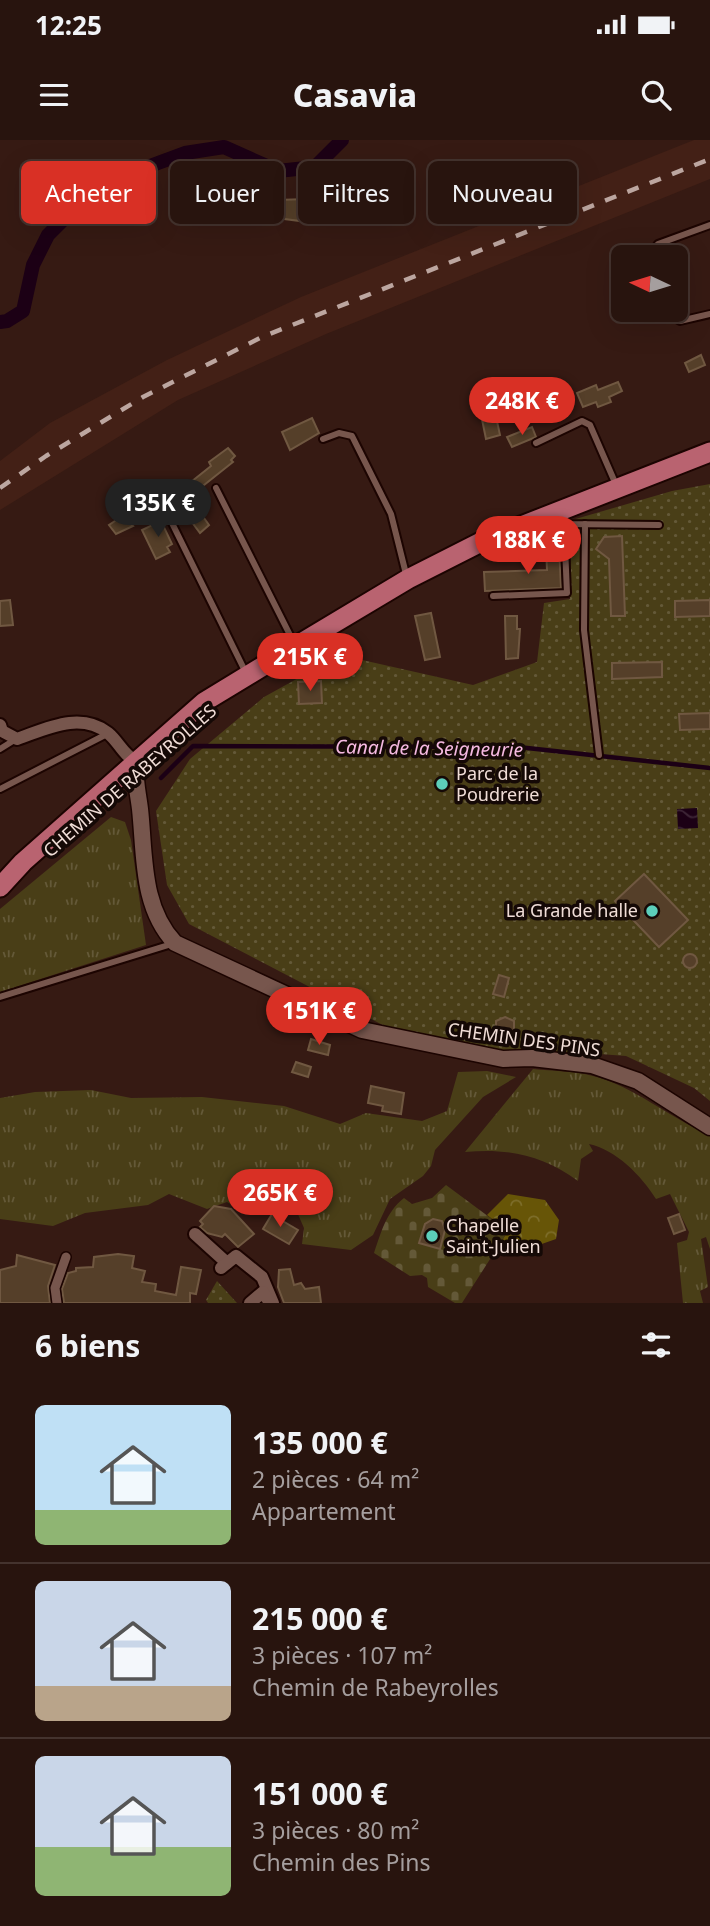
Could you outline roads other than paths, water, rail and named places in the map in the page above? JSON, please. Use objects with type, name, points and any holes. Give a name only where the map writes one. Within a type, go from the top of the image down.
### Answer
[{"type":"main road","name":"CHEMIN DE RABEYROLLES","points":[[0,888],[75,830],[204,702],[408,579],[536,518],[710,452]]},
{"type":"main road","name":"CHEMIN DE RABEYROLLES","points":[[0,888],[251,674]]},
{"type":"street","points":[[0,725],[2,731],[17,739],[81,721],[108,733],[128,757],[136,772],[152,905],[164,931],[176,943]]},
{"type":"street","name":"CHEMIN DES PINS","points":[[176,943],[362,1030],[503,1059],[532,1058],[592,1065],[638,1081],[710,1127]]},
{"type":"street","points":[[195,1234],[228,1262],[262,1277],[269,1299],[250,1303]]},
{"type":"street","points":[[57,1303],[55,1288],[66,1257]]},
{"type":"lane","points":[[657,245],[710,225]]},
{"type":"lane","points":[[688,319],[710,314]]},
{"type":"lane","points":[[536,443],[582,421],[590,425],[617,487]]},
{"type":"lane","points":[[323,439],[339,433],[352,436],[391,514],[408,579]]},
{"type":"lane","points":[[216,488],[296,646]]},
{"type":"lane","points":[[133,520],[158,512],[170,519],[251,674]]},
{"type":"lane","points":[[536,518],[564,524],[659,525]]},
{"type":"lane","points":[[494,596],[567,593],[564,524]]},
{"type":"lane","points":[[585,524],[584,630],[599,755]]},
{"type":"lane","points":[[0,789],[108,733]]},
{"type":"lane","points":[[0,750],[17,739]]},
{"type":"lane","points":[[0,997],[176,943]]},
{"type":"water","points":[[697,808],[698,828],[678,829],[677,809]]},
{"type":"waterway","points":[[0,322],[7,321],[23,311],[33,265],[48,235],[78,205],[131,173],[185,153],[224,147],[278,171],[315,167],[342,140]]},
{"type":"waterway","name":"Canal de la Seigneurie","points":[[161,778],[193,746],[518,747],[710,768]]},
{"type":"railway","points":[[0,488],[46,456],[143,397],[262,337],[710,159]]},
{"type":"place","name":"Parc de la Poudrerie","points":[[442,784]]},
{"type":"place","name":"La Grande halle","points":[[652,911]]},
{"type":"place","name":"Chapelle Saint-Julien","points":[[432,1236]]}]
